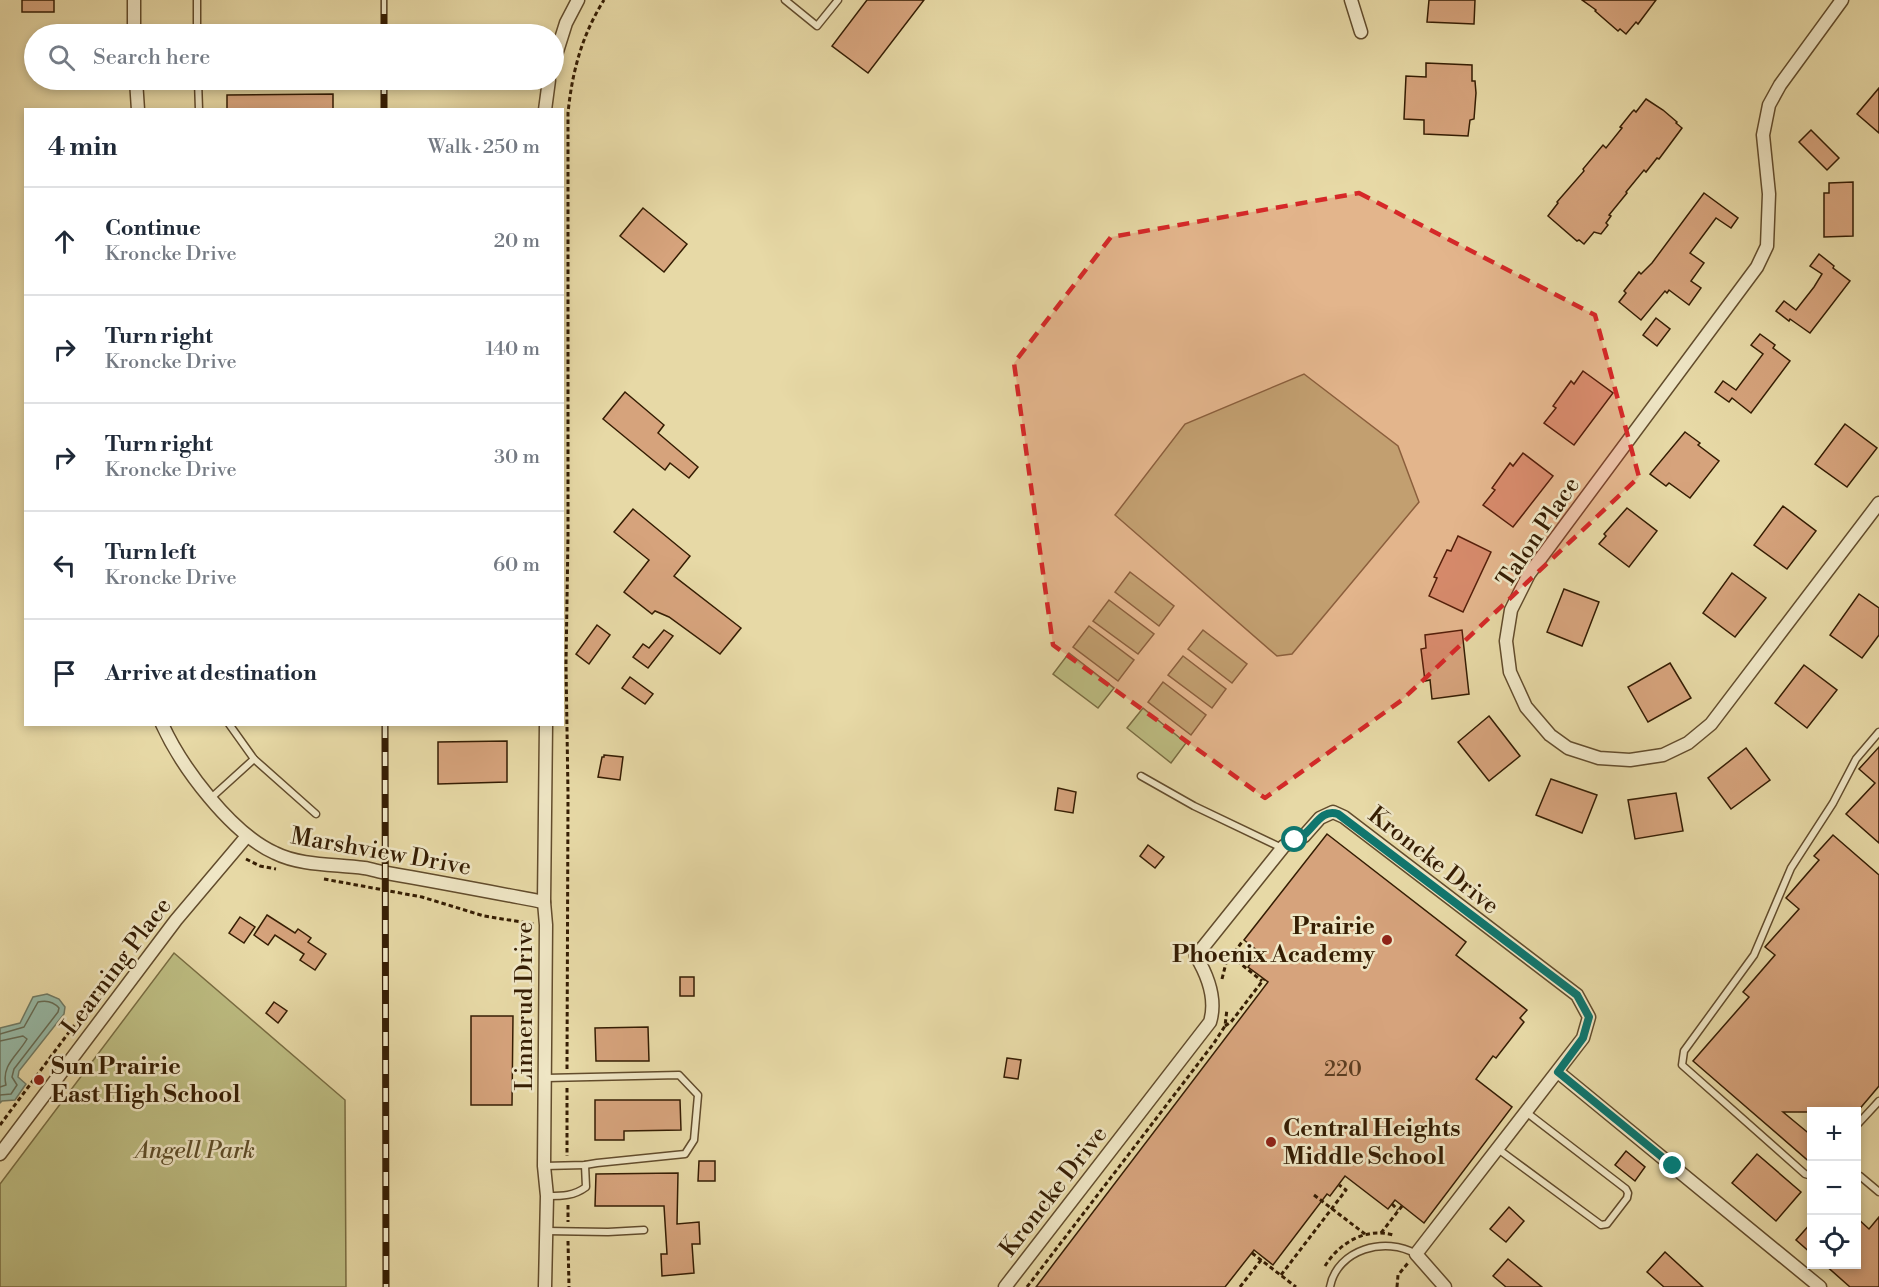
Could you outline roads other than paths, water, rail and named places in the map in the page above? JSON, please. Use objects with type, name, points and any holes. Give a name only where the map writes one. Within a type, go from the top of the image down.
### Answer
[{"type":"street","points":[[134,0],[134,24]]},
{"type":"street","points":[[564,28],[578,0]]},
{"type":"street","points":[[1351,0],[1361,32]]},
{"type":"street","name":"Talon Place","points":[[1842,0],[1780,85],[1769,105],[1763,135],[1769,194],[1767,246],[1757,267],[1529,574],[1511,610],[1506,641],[1510,672],[1526,707],[1550,735],[1568,747],[1599,758],[1630,760],[1663,755],[1688,743],[1711,724],[1879,503]]},
{"type":"street","points":[[137,90],[138,108]]},
{"type":"street","points":[[545,108],[548,90]]},
{"type":"street","name":"Marshview Drive","points":[[163,726],[184,764],[211,798],[253,841],[287,859],[366,868],[544,902]]},
{"type":"street","name":"Linnerud Drive","points":[[545,1287],[547,1196],[544,1166],[546,726]]},
{"type":"street","name":"Kroncke Drive","points":[[1005,1287],[1205,1030],[1213,1012],[1213,1003],[1205,973],[1196,956],[1282,848],[1287,843],[1304,836],[1324,815],[1333,812],[1577,995],[1589,1017],[1583,1038],[1416,1254]]},
{"type":"street","name":"Learning Place","points":[[0,1155],[176,920],[247,836]]},
{"type":"street","points":[[1558,1072],[1820,1287]]},
{"type":"street","points":[[1416,1254],[1445,1287]]},
{"type":"lane","points":[[197,0],[197,24]]},
{"type":"lane","points":[[784,0],[817,26],[838,0]]},
{"type":"lane","points":[[199,90],[200,108]]},
{"type":"lane","points":[[229,726],[254,759],[316,814]]},
{"type":"lane","points":[[1807,1175],[1682,1065],[1684,1052],[1754,955],[1791,868],[1833,803],[1856,759],[1879,732]]},
{"type":"lane","points":[[211,798],[254,759]]},
{"type":"lane","points":[[1141,776],[1194,806],[1282,848]]},
{"type":"lane","points":[[544,1166],[585,1165],[685,1155],[694,1140],[698,1095],[680,1075],[546,1078]]},
{"type":"lane","points":[[1861,1121],[1879,1101]]},
{"type":"lane","points":[[1498,1149],[1601,1225],[1607,1224],[1627,1199],[1626,1189],[1526,1112]]},
{"type":"lane","points":[[547,1196],[567,1196],[586,1187],[585,1165]]},
{"type":"lane","points":[[1861,1177],[1879,1192]]},
{"type":"lane","points":[[546,1231],[644,1230]]},
{"type":"lane","points":[[1330,1287],[1340,1266],[1358,1252],[1376,1247],[1394,1246],[1416,1254]]},
{"type":"water","points":[[47,994],[59,999],[65,1007],[64,1014],[19,1071],[18,1077],[26,1084],[15,1100],[0,1103],[0,1028],[20,1023],[33,997]]},
{"type":"railway","points":[[384,0],[384,24]]},
{"type":"railway","points":[[384,90],[384,108]]},
{"type":"railway","points":[[385,726],[386,1287]]},
{"type":"place","name":"Prairie Phoenix Academy","points":[[1387,940]]},
{"type":"place","name":"Sun Prairie East High School","points":[[39,1080]]},
{"type":"place","name":"Central Heights Middle School","points":[[1271,1142]]},
{"type":"park label","name":"Angell Park","points":[[195,1150]]}]
